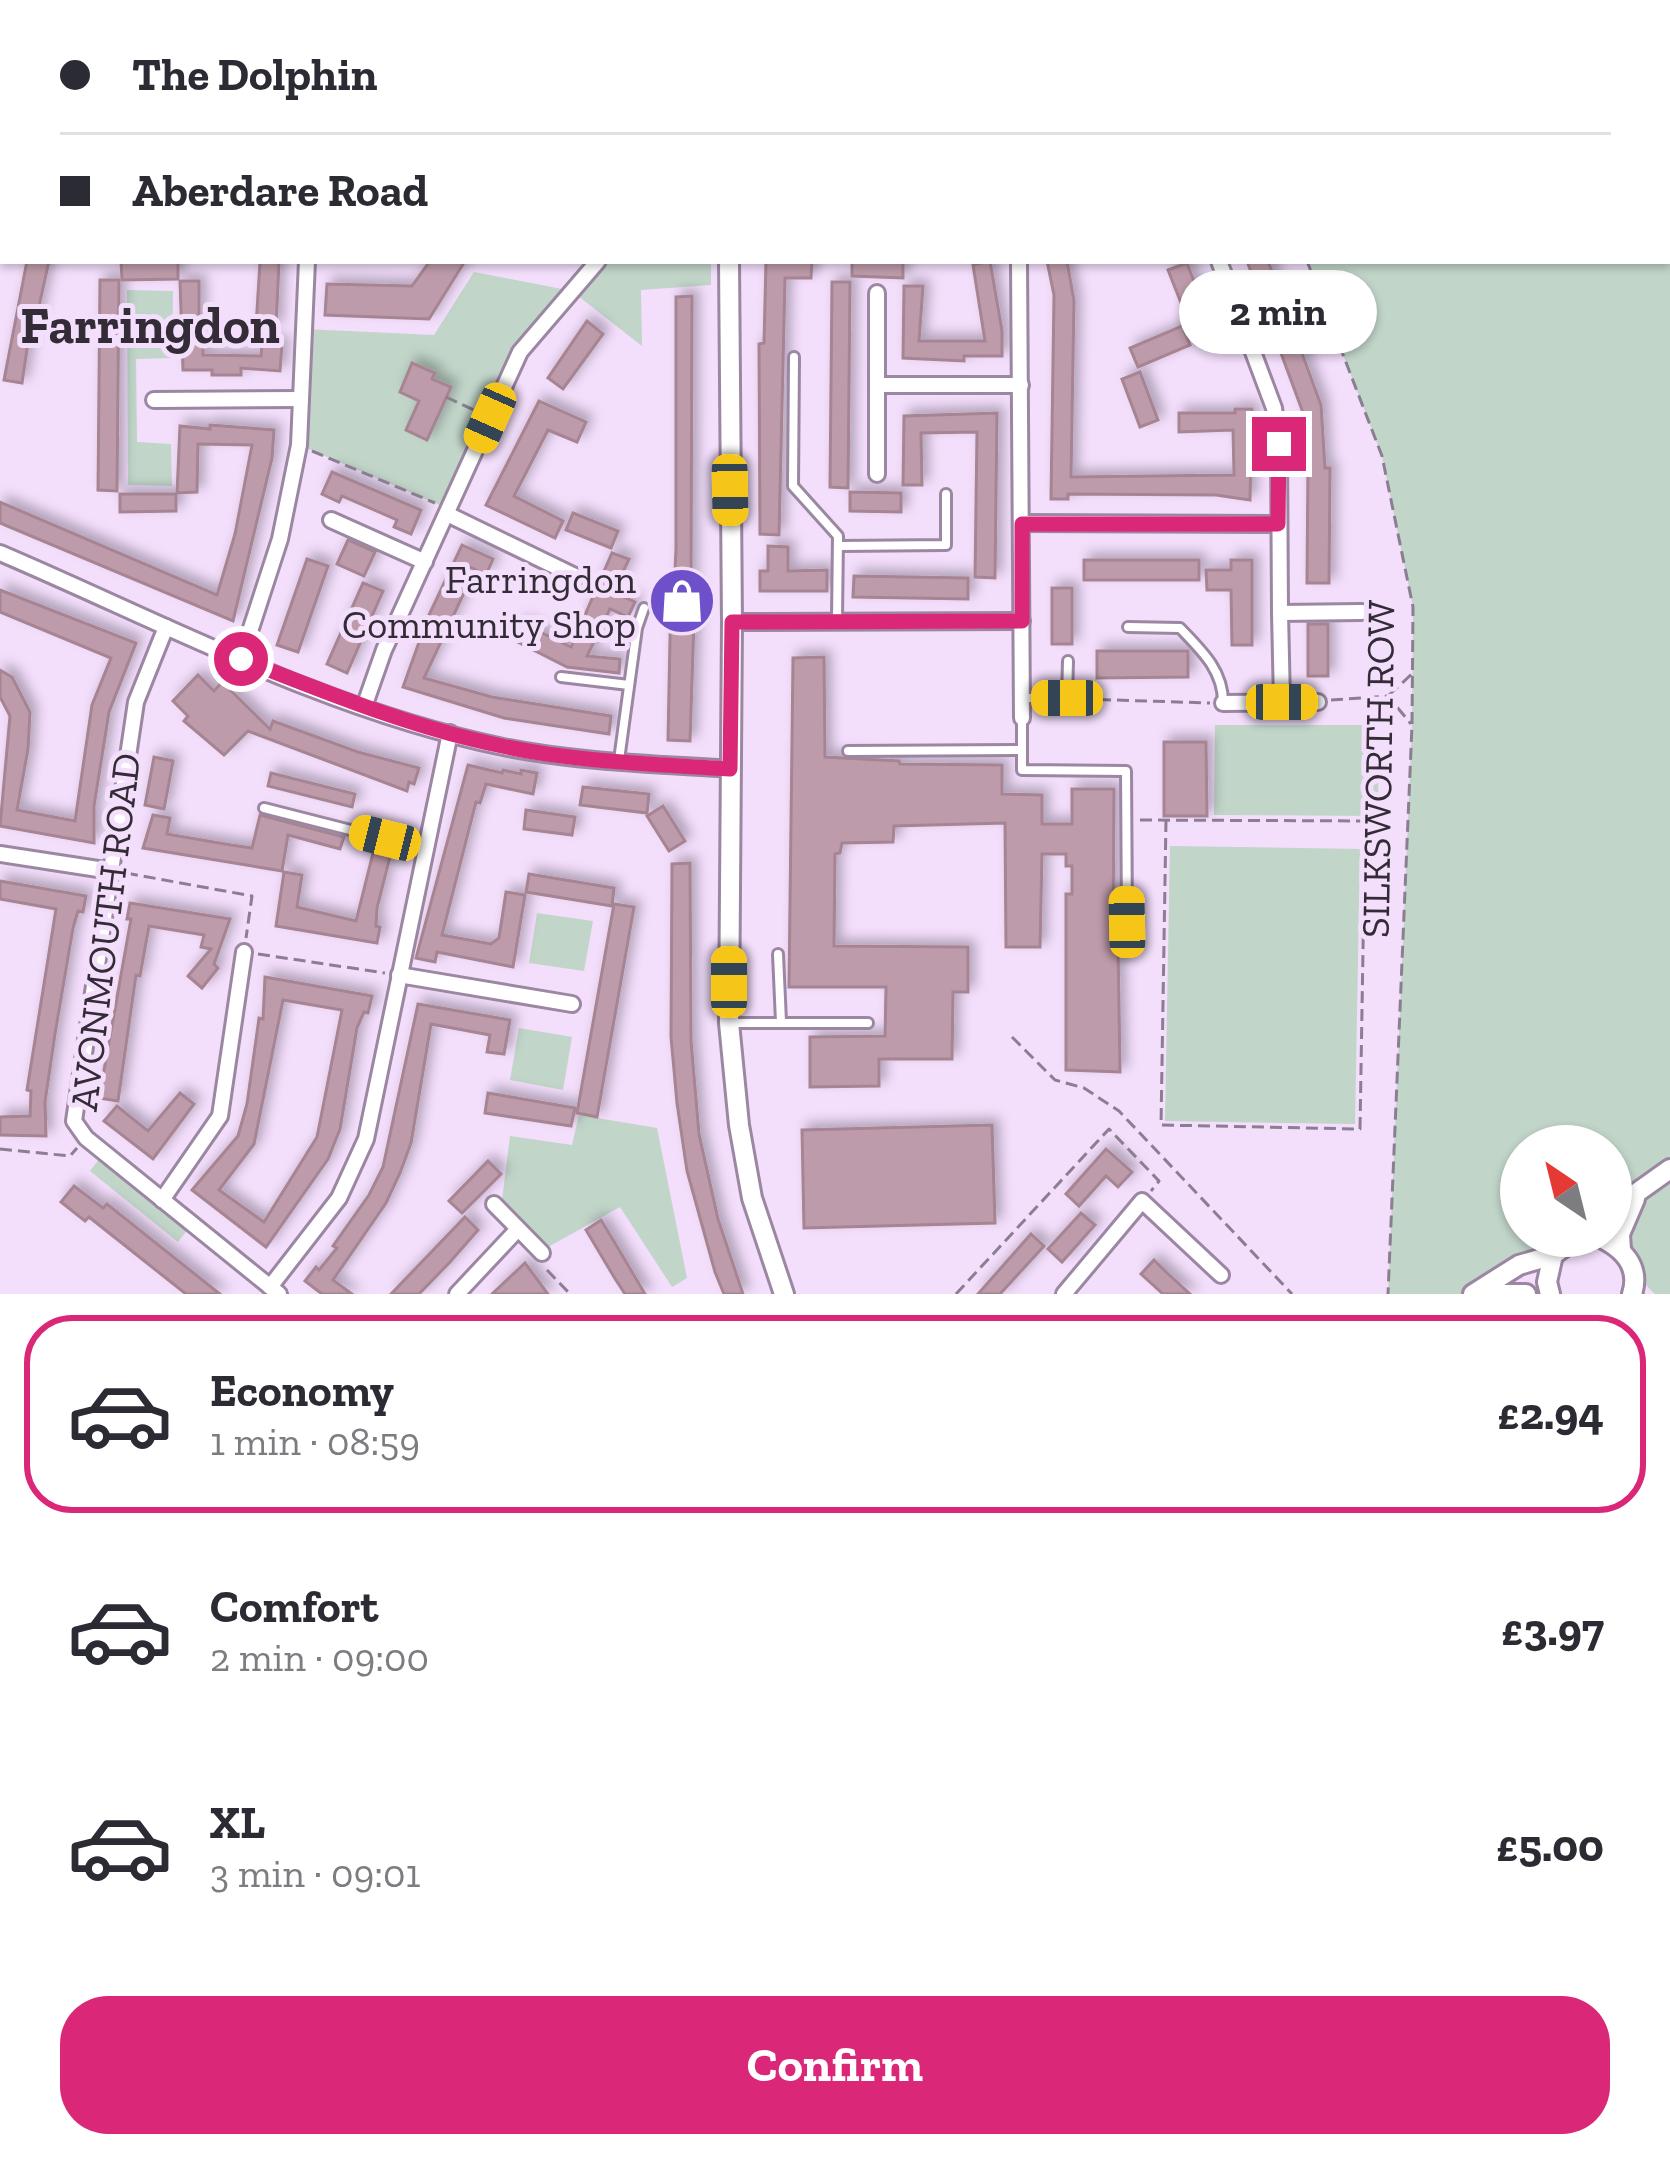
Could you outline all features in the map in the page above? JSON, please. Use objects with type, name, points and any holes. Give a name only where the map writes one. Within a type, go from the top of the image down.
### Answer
[{"type":"street","points":[[241,659],[280,539],[299,445],[307,264]]},
{"type":"street","points":[[364,707],[384,650],[520,352],[595,264]]},
{"type":"street","points":[[729,264],[729,1023],[752,1198],[784,1294]]},
{"type":"street","points":[[1019,264],[1022,718]]},
{"type":"street","points":[[1220,264],[1274,408],[1279,444],[1282,702]]},
{"type":"street","points":[[877,293],[877,474]]},
{"type":"street","points":[[878,385],[1021,386]]},
{"type":"street","points":[[154,400],[301,399]]},
{"type":"street","points":[[448,512],[577,577]]},
{"type":"street","points":[[331,520],[425,562]]},
{"type":"street","points":[[1022,524],[1278,524]]},
{"type":"street","points":[[0,553],[241,659],[364,707],[450,733],[504,747],[619,762],[730,769]]},
{"type":"street","points":[[1280,613],[1362,612]]},
{"type":"street","points":[[732,622],[1022,621]]},
{"type":"street","name":"AVONMOUTH ROAD","points":[[166,627],[136,703],[74,1121],[86,1138],[274,1290]]},
{"type":"street","points":[[1223,704],[1318,701]]},
{"type":"street","points":[[274,1290],[339,1198],[366,1139],[450,733]]},
{"type":"street","points":[[0,854],[111,871]]},
{"type":"street","points":[[162,1200],[220,1116],[244,952]]},
{"type":"street","points":[[399,975],[572,1004]]},
{"type":"street","points":[[1632,1195],[1670,1169]]},
{"type":"street","points":[[1632,1203],[1640,1189]]},
{"type":"street","points":[[1064,1294],[1142,1201],[1221,1275]]},
{"type":"street","points":[[494,1204],[542,1253]]},
{"type":"street","points":[[457,1294],[518,1229]]},
{"type":"street","points":[[1473,1294],[1519,1265],[1546,1257]]},
{"type":"street","points":[[1550,1294],[1547,1282],[1553,1257]]},
{"type":"street","points":[[1078,1280],[1091,1294]]},
{"type":"street","points":[[1634,1284],[1654,1294]]},
{"type":"street","points":[[1493,1294],[1526,1294]]},
{"type":"lane","points":[[794,357],[793,487],[838,536],[836,622]]},
{"type":"lane","points":[[839,546],[946,545],[946,494]]},
{"type":"lane","points":[[619,762],[644,608]]},
{"type":"lane","points":[[1128,627],[1180,628],[1223,683],[1223,704]]},
{"type":"lane","points":[[1022,698],[1067,698],[1068,661]]},
{"type":"lane","points":[[561,677],[629,685]]},
{"type":"lane","points":[[1022,718],[1022,770],[1126,771],[1127,922]]},
{"type":"lane","points":[[848,751],[1022,750]]},
{"type":"lane","points":[[264,808],[425,848]]},
{"type":"lane","points":[[778,954],[781,1022]]},
{"type":"lane","points":[[729,1023],[868,1023]]},
{"type":"path","name":"SILKSWORTH ROW","points":[[1308,264],[1382,456],[1413,607],[1388,1294]]},
{"type":"path","points":[[446,397],[490,418]]},
{"type":"path","points":[[299,445],[448,512]]},
{"type":"path","points":[[1414,643],[1424,642]]},
{"type":"path","points":[[1318,701],[1388,696],[1414,673]]},
{"type":"path","points":[[1388,696],[1412,725]]},
{"type":"path","points":[[1067,698],[1223,704]]},
{"type":"path","points":[[1126,820],[1378,821]]},
{"type":"path","points":[[1166,820],[1161,1125],[1360,1129],[1364,890]]},
{"type":"path","points":[[111,871],[252,896],[244,952],[399,975]]},
{"type":"path","points":[[1012,1037],[1055,1080],[1084,1088],[1119,1111],[1292,1294]]},
{"type":"path","points":[[956,1294],[1109,1129],[1160,1181],[1142,1201]]},
{"type":"path","points":[[0,1149],[70,1156],[86,1138]]},
{"type":"green space","points":[[595,264],[711,264],[711,285],[641,290],[642,346],[573,292],[520,352],[449,509],[299,445],[304,329],[434,335],[474,272],[572,291]]},
{"type":"green space","points":[[1308,264],[1670,264],[1670,1294],[1655,1294],[1632,1259],[1632,1125],[1500,1125],[1500,1257],[1541,1257],[1473,1294],[1388,1294],[1413,607],[1382,456]]},
{"type":"green space","points":[[127,290],[173,291],[172,358],[136,359],[137,442],[171,444],[172,486],[128,485]]},
{"type":"green space","points":[[1215,725],[1379,725],[1378,816],[1214,815]]},
{"type":"green space","points":[[1170,846],[1360,849],[1355,1124],[1165,1121]]},
{"type":"green space","points":[[537,913],[593,921],[584,971],[529,963]]},
{"type":"green space","points":[[519,1028],[572,1037],[563,1090],[510,1080]]},
{"type":"green space","points":[[579,1115],[657,1128],[687,1278],[672,1287],[620,1207],[548,1247],[502,1200],[510,1136],[572,1145]]},
{"type":"green space","points":[[100,1158],[188,1229],[178,1242],[90,1171]]},
{"type":"building","points":[[26,264],[48,264],[34,329],[30,329],[22,383],[4,380]]},
{"type":"building","points":[[121,264],[178,264],[178,279],[122,280]]},
{"type":"building","points":[[260,264],[279,264],[276,327],[256,326]]},
{"type":"building","points":[[428,264],[463,264],[429,319],[325,315],[327,284],[412,286]]},
{"type":"building","points":[[766,264],[812,264],[811,278],[785,278],[779,535],[760,534],[759,344],[764,343]]},
{"type":"building","points":[[852,264],[903,264],[903,278],[852,276]]},
{"type":"building","points":[[991,264],[1002,356],[964,356],[964,361],[903,358],[904,286],[923,286],[919,341],[985,341],[973,265]]},
{"type":"building","points":[[1048,264],[1068,264],[1074,301],[1071,477],[1234,475],[1233,430],[1179,432],[1179,413],[1252,409],[1250,500],[1216,495],[1068,494],[1068,499],[1051,499],[1054,295]]},
{"type":"building","points":[[1187,264],[1207,316],[1189,323],[1168,270]]},
{"type":"building","points":[[1248,264],[1269,264],[1321,405],[1325,468],[1330,468],[1329,583],[1307,583],[1308,462],[1302,410]]},
{"type":"building","points":[[100,280],[119,280],[117,491],[98,490]]},
{"type":"building","points":[[180,281],[199,281],[203,355],[261,356],[262,342],[282,343],[280,371],[241,368],[241,375],[212,375],[212,370],[183,370]]},
{"type":"building","points":[[832,282],[850,282],[848,488],[830,487]]},
{"type":"building","points":[[692,296],[691,590],[695,590],[690,741],[668,740],[676,549],[676,297]]},
{"type":"building","points":[[587,321],[603,334],[563,389],[548,378]]},
{"type":"building","points":[[1182,326],[1190,345],[1138,367],[1130,348]]},
{"type":"building","points":[[412,363],[451,387],[427,440],[406,430],[419,401],[400,392]]},
{"type":"building","points":[[1140,372],[1158,420],[1140,427],[1122,379]]},
{"type":"building","points":[[539,401],[586,422],[577,442],[548,430],[514,496],[563,521],[555,538],[486,505]]},
{"type":"building","points":[[997,413],[995,578],[975,577],[977,432],[921,433],[922,485],[903,485],[904,416]]},
{"type":"building","points":[[210,425],[274,430],[272,458],[233,621],[0,523],[0,502],[217,595],[235,534],[252,445],[198,444],[197,492],[177,493],[180,426],[210,429]]},
{"type":"building","points":[[332,472],[421,510],[411,534],[394,527],[397,520],[342,496],[339,502],[322,494]]},
{"type":"building","points":[[850,492],[901,493],[901,512],[850,511]]},
{"type":"building","points":[[120,494],[176,494],[176,511],[120,512]]},
{"type":"building","points":[[573,513],[618,531],[611,548],[566,530]]},
{"type":"building","points":[[348,540],[375,552],[364,576],[337,564]]},
{"type":"building","points":[[462,545],[493,559],[486,575],[470,567],[458,592],[463,595],[424,678],[492,697],[611,716],[609,734],[504,718],[403,687],[428,617]]},
{"type":"building","points":[[768,546],[788,547],[788,571],[827,570],[827,591],[760,591],[760,571],[768,571]]},
{"type":"building","points":[[612,553],[629,559],[617,594],[635,602],[628,617],[610,609],[587,656],[620,659],[619,673],[567,667],[514,640],[522,623],[571,647]]},
{"type":"building","points":[[307,559],[328,566],[298,652],[277,645]]},
{"type":"building","points":[[1084,560],[1199,560],[1199,580],[1084,580]]},
{"type":"building","points":[[1231,560],[1252,560],[1252,645],[1232,645],[1231,590],[1207,590],[1206,570],[1231,570]]},
{"type":"building","points":[[854,576],[968,578],[968,599],[853,597]]},
{"type":"building","points":[[363,583],[383,591],[347,673],[327,664]]},
{"type":"building","points":[[1052,588],[1072,588],[1072,644],[1052,644]]},
{"type":"building","points":[[0,590],[136,643],[109,712],[94,806],[94,843],[0,826],[10,716],[0,697],[0,670],[12,677],[30,712],[17,810],[75,821],[92,705],[111,658],[0,612]]},
{"type":"building","points":[[1308,624],[1328,624],[1328,676],[1308,676]]},
{"type":"building","points":[[1097,651],[1188,651],[1188,677],[1097,678]]},
{"type":"building","points":[[824,657],[825,757],[900,764],[1002,765],[1002,794],[1042,795],[1042,824],[1072,824],[1072,789],[1114,789],[1113,943],[1118,943],[1120,1072],[1066,1070],[1066,894],[1072,894],[1072,866],[1066,866],[1066,854],[1042,854],[1040,947],[1006,947],[1005,823],[894,826],[893,842],[842,843],[840,853],[835,854],[834,946],[968,947],[968,992],[953,992],[952,1059],[879,1059],[879,1086],[810,1087],[810,1037],[885,1036],[886,987],[789,987],[793,658]]},
{"type":"building","points":[[198,675],[214,691],[222,682],[270,729],[273,721],[419,768],[414,784],[409,782],[407,791],[248,731],[224,755],[184,721],[188,716],[173,701]]},
{"type":"building","points":[[1164,742],[1206,742],[1207,816],[1164,816]]},
{"type":"building","points":[[154,757],[173,761],[164,809],[145,805]]},
{"type":"building","points":[[468,765],[502,773],[537,773],[533,794],[486,784],[480,803],[476,802],[442,935],[491,944],[499,938],[506,892],[525,895],[513,967],[437,952],[435,962],[416,958]]},
{"type":"building","points":[[271,773],[355,794],[352,807],[268,786]]},
{"type":"building","points":[[583,787],[649,794],[647,813],[580,805]]},
{"type":"building","points":[[663,806],[685,841],[669,851],[647,816]]},
{"type":"building","points":[[526,810],[575,817],[572,835],[524,829]]},
{"type":"building","points":[[153,815],[170,818],[167,834],[252,848],[260,815],[344,837],[340,849],[288,835],[282,871],[143,848]]},
{"type":"building","points":[[375,845],[392,849],[377,908],[377,943],[276,926],[284,872],[302,875],[297,907],[356,921]]},
{"type":"building","points":[[690,863],[691,1041],[699,1134],[718,1219],[743,1294],[724,1294],[715,1272],[687,1171],[677,1103],[671,1037],[672,864]]},
{"type":"building","points":[[529,874],[614,888],[612,906],[526,892]]},
{"type":"building","points":[[0,881],[86,896],[73,928],[55,1034],[45,1102],[46,1136],[0,1135],[0,1117],[30,1116],[31,1091],[27,1090],[56,909],[0,899]]},
{"type":"building","points":[[130,903],[230,919],[214,964],[218,968],[202,988],[188,976],[211,949],[201,947],[204,935],[149,926],[140,976],[136,975],[118,1101],[99,1098]]},
{"type":"building","points":[[614,904],[634,907],[597,1117],[577,1113]]},
{"type":"building","points":[[265,977],[372,996],[357,1028],[340,1129],[328,1159],[266,1247],[192,1190],[238,1136],[259,1018],[263,1019]],"holes":[[[283,1000],[342,1010],[317,1137],[264,1222],[219,1190],[254,1144]]]},
{"type":"building","points":[[418,1004],[510,1020],[504,1054],[487,1052],[490,1035],[431,1024],[411,1143],[400,1173],[386,1203],[333,1280],[352,1294],[322,1294],[305,1281],[337,1248],[333,1246],[383,1167]]},
{"type":"building","points":[[180,1093],[194,1104],[153,1159],[104,1121],[117,1106],[148,1131]]},
{"type":"building","points":[[488,1093],[575,1108],[571,1126],[485,1113]]},
{"type":"building","points":[[992,1125],[995,1223],[804,1228],[802,1130]]},
{"type":"building","points":[[1106,1149],[1132,1172],[1118,1187],[1106,1176],[1079,1206],[1066,1194]]},
{"type":"building","points":[[488,1161],[501,1174],[462,1213],[449,1201]]},
{"type":"building","points":[[74,1186],[103,1208],[107,1204],[220,1294],[186,1294],[89,1217],[85,1221],[61,1202]]},
{"type":"building","points":[[1081,1213],[1095,1225],[1062,1262],[1048,1249]]},
{"type":"building","points":[[465,1217],[478,1230],[450,1262],[419,1294],[391,1294]]},
{"type":"building","points":[[601,1220],[645,1294],[625,1294],[586,1230]]},
{"type":"building","points":[[1031,1234],[1044,1246],[1000,1294],[978,1294]]},
{"type":"building","points":[[1154,1260],[1190,1294],[1163,1294],[1141,1274]]},
{"type":"building","points":[[525,1263],[548,1294],[492,1294]]},
{"type":"place","name":"Farringdon Community Shop","points":[[682,601]]},
{"type":"district","name":"Farringdon","points":[[150,325]]},
{"type":"route","points":[[241,659],[364,707],[504,747],[619,762],[730,769],[732,622],[1022,621],[1022,524],[1278,524],[1279,444]]}]
